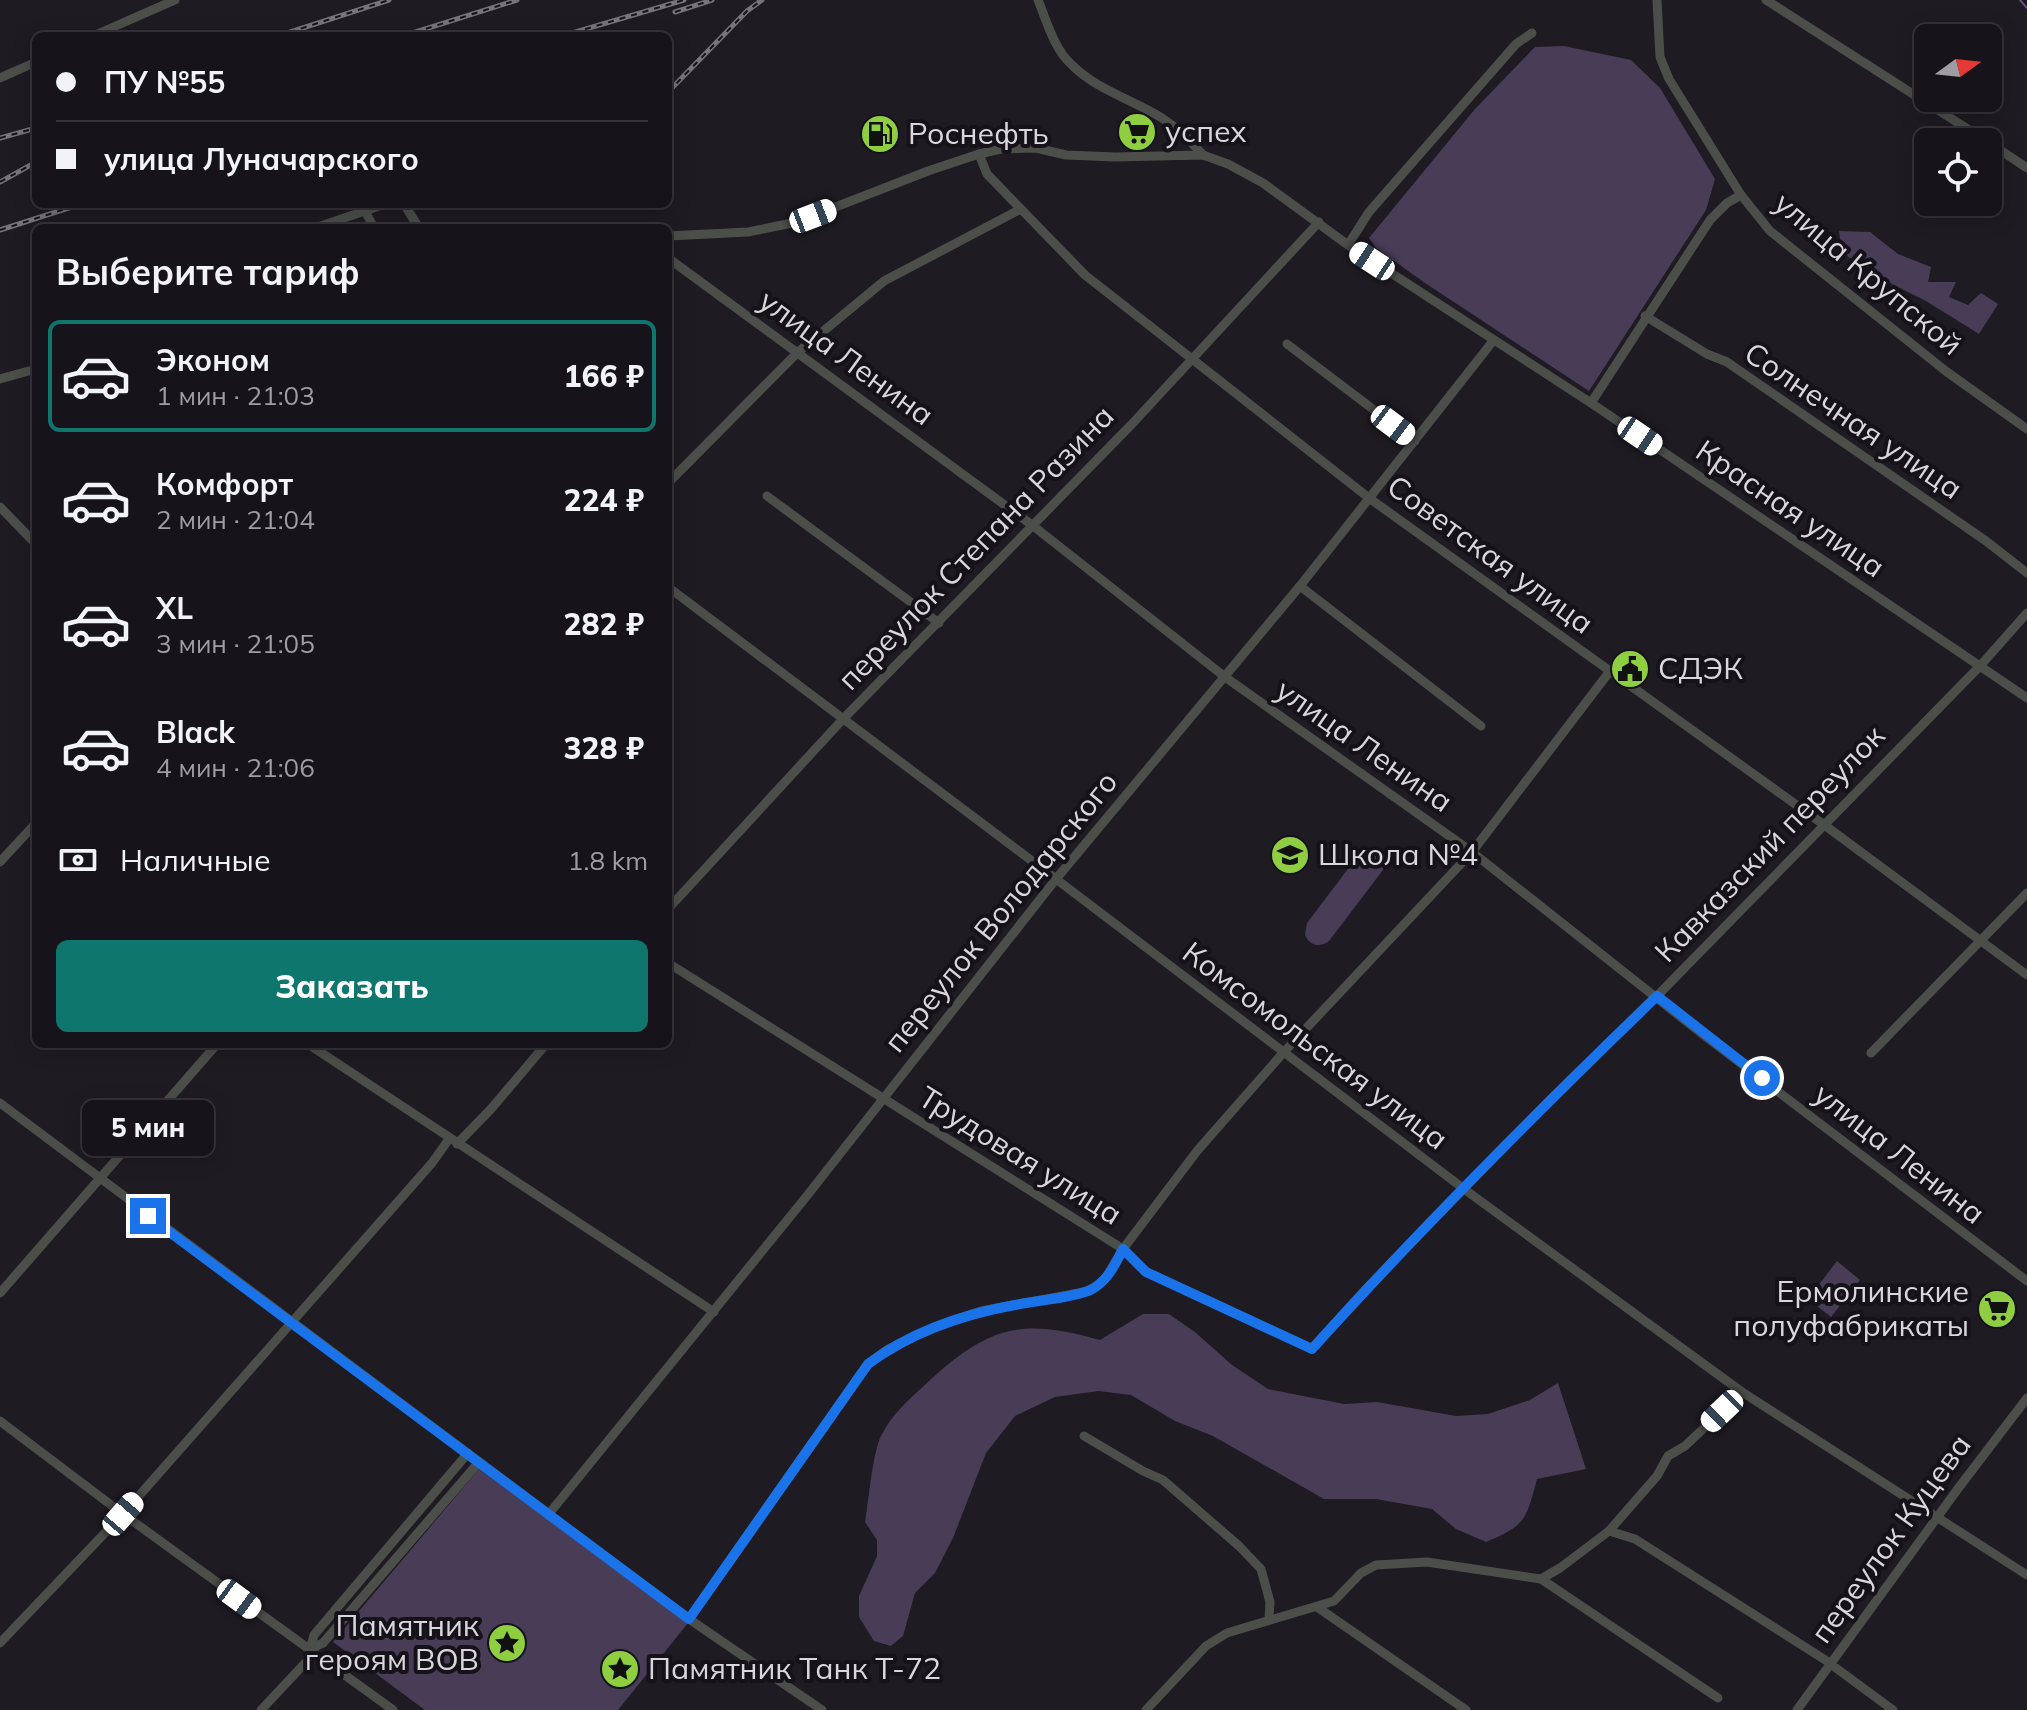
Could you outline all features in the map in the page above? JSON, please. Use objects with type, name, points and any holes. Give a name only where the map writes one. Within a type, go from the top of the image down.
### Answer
[{"type":"street","points":[[102,32],[175,0]]},
{"type":"street","name":"Красная улица","points":[[1038,0],[1051,33],[1070,64],[1183,133],[1203,155]]},
{"type":"street","name":"улица Крупской","points":[[1657,0],[1659,46],[1664,68],[1681,101],[1756,216],[1783,243],[1947,372],[2027,429]]},
{"type":"street","points":[[1766,0],[1966,128]]},
{"type":"street","points":[[1348,245],[1369,212],[1516,44],[1532,33]]},
{"type":"street","points":[[0,78],[32,64]]},
{"type":"street","name":"Красная улица","points":[[672,236],[748,232],[797,222],[979,154],[1001,149],[1036,148],[1078,155],[1203,155],[1228,164],[1263,183],[1348,245],[1591,403],[2027,698]]},
{"type":"street","points":[[2002,151],[2027,168]]},
{"type":"street","name":"Советская улица","points":[[979,154],[987,174],[1085,275],[1190,359],[1369,498],[1823,824],[2027,975]]},
{"type":"street","points":[[1591,403],[1710,220],[1727,203],[1741,195]]},
{"type":"street","points":[[327,224],[374,208]]},
{"type":"street","points":[[672,479],[797,353],[884,281],[1019,210]]},
{"type":"street","points":[[365,211],[372,224]]},
{"type":"street","name":"переулок Степана Разина","points":[[672,905],[843,719],[1131,425],[1319,222]]},
{"type":"street","name":"улица Ленина","points":[[672,261],[1032,525],[1225,677],[1472,852],[1901,1187],[2027,1281]]},
{"type":"street","name":"Солнечная улица","points":[[1645,316],[1707,354],[1727,362],[1986,541],[2027,573]]},
{"type":"street","name":"переулок Володарского","points":[[548,1515],[714,1312],[1056,879],[1300,586],[1493,341]]},
{"type":"street","points":[[1287,344],[1415,441]]},
{"type":"street","points":[[0,379],[32,370]]},
{"type":"street","points":[[767,496],[939,623]]},
{"type":"street","points":[[0,507],[32,540]]},
{"type":"street","points":[[1300,586],[1481,726]]},
{"type":"street","name":"Комсомольская улица","points":[[672,590],[1464,1189],[1742,1392],[2027,1575]]},
{"type":"street","name":"Кавказский переулок","points":[[1312,1349],[1365,1290],[1549,1101],[1657,996],[1980,666],[2027,613]]},
{"type":"street","points":[[689,1619],[868,1364],[888,1349],[981,1311],[1089,1291],[1105,1279],[1123,1249],[1197,1151],[1283,1053],[1472,852],[1610,671]]},
{"type":"street","points":[[0,862],[32,836]]},
{"type":"street","points":[[1871,1053],[2027,893]]},
{"type":"street","name":"Трудовая улица","points":[[672,965],[1123,1249],[1146,1272],[1312,1349]]},
{"type":"street","points":[[0,1293],[214,1048]]},
{"type":"street","points":[[314,1048],[714,1312]]},
{"type":"street","points":[[0,1643],[123,1514],[432,1163],[491,1109],[543,1048]]},
{"type":"street","points":[[0,1103],[548,1515],[689,1619],[822,1710]]},
{"type":"street","points":[[1541,1579],[1609,1531],[1657,1476],[1668,1456],[1685,1446],[1742,1392]]},
{"type":"street","name":"переулок Куцева","points":[[1797,1710],[1833,1666],[1937,1518],[2027,1398]]},
{"type":"street","points":[[0,1421],[393,1710]]},
{"type":"street","points":[[1084,1436],[1163,1480],[1239,1546],[1261,1569],[1270,1602],[1269,1619]]},
{"type":"street","points":[[261,1710],[307,1661],[314,1635],[468,1453]]},
{"type":"street","points":[[309,1649],[323,1643],[479,1462]]},
{"type":"street","points":[[1609,1531],[1635,1539],[1833,1666],[1893,1710]]},
{"type":"street","points":[[1146,1710],[1206,1646],[1227,1633],[1334,1601],[1361,1573],[1376,1565],[1427,1562],[1541,1579],[1718,1698]]},
{"type":"street","points":[[1317,1607],[1466,1710]]},
{"type":"shaded area","points":[[1564,46],[1631,60],[1660,88],[1715,179],[1706,210],[1589,391],[1425,283],[1376,248],[1369,238],[1475,109],[1535,47]]},
{"type":"shaded area","points":[[1839,231],[1870,232],[1898,254],[1931,267],[1928,282],[1956,282],[1949,297],[1968,305],[1981,293],[1998,304],[1979,334],[1842,253]]},
{"type":"shaded area","points":[[1370,848],[1383,854],[1383,870],[1329,941],[1322,945],[1312,944],[1305,935],[1307,923],[1360,853]]},
{"type":"shaded area","points":[[1837,1261],[1860,1280],[1831,1317],[1808,1299]]},
{"type":"shaded area","points":[[1143,1314],[1169,1314],[1232,1365],[1268,1389],[1344,1404],[1377,1402],[1456,1416],[1488,1414],[1530,1400],[1558,1383],[1586,1469],[1537,1479],[1522,1520],[1509,1531],[1486,1542],[1456,1529],[1432,1509],[1376,1499],[1324,1499],[1213,1436],[1175,1421],[1131,1395],[1098,1391],[1055,1397],[1015,1416],[986,1453],[953,1538],[935,1573],[915,1593],[903,1636],[891,1646],[874,1641],[859,1617],[859,1596],[877,1556],[877,1540],[865,1522],[877,1446],[895,1414],[949,1363],[988,1338],[1026,1329],[1048,1329],[1100,1340]]},
{"type":"shaded area","points":[[479,1469],[688,1623],[618,1710],[425,1710],[333,1642]]},
{"type":"waterway","points":[[2020,0],[2027,8]]},
{"type":"railway","points":[[290,32],[389,0]]},
{"type":"railway","points":[[416,32],[517,0]]},
{"type":"railway","points":[[576,32],[684,0]]},
{"type":"railway","points":[[675,12],[712,0]]},
{"type":"railway","points":[[672,88],[747,11],[762,0]]},
{"type":"railway","points":[[0,138],[32,129]]},
{"type":"railway","points":[[0,182],[32,164]]},
{"type":"railway","points":[[0,230],[69,208]]},
{"type":"place","name":"успех","points":[[1137,132]]},
{"type":"place","name":"Роснефть","points":[[880,134]]},
{"type":"place","name":"СДЭК","points":[[1630,669]]},
{"type":"place","name":"Школа №4","points":[[1290,855]]},
{"type":"place","name":"Ермолинские полуфабрикаты","points":[[1997,1309]]},
{"type":"place","name":"Памятник героям ВОВ","points":[[507,1643]]},
{"type":"place","name":"Памятник Танк Т-72","points":[[620,1669]]},
{"type":"route","points":[[148,1216],[689,1619],[868,1364],[888,1349],[981,1311],[1089,1291],[1105,1279],[1123,1249],[1146,1272],[1312,1349],[1365,1290],[1549,1101],[1657,996],[1762,1078]]}]
